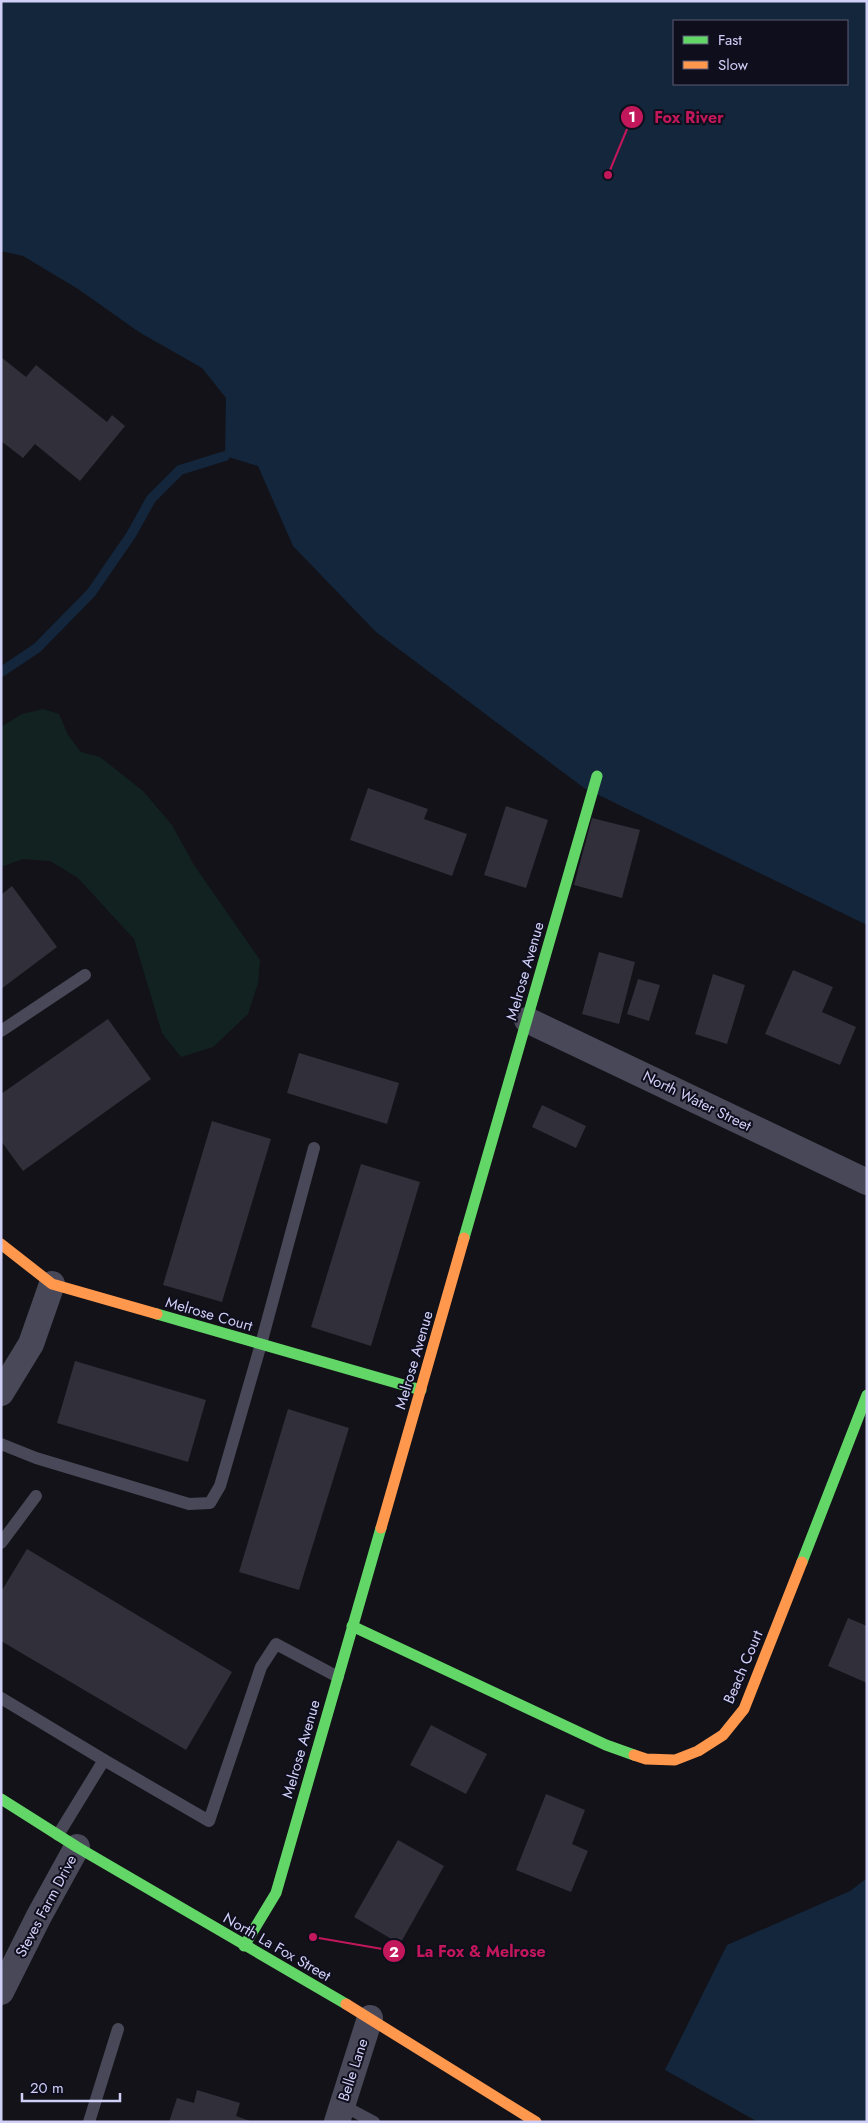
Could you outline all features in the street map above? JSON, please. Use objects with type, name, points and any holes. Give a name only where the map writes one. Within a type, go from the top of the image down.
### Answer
[{"type":"street","name":"Melrose Avenue","points":[[244,1946],[276,1893],[597,776]]},
{"type":"street","name":"North Water Street","points":[[527,1020],[867,1182]]},
{"type":"street","name":"Melrose Court","points":[[1,1244],[52,1284],[421,1390]]},
{"type":"street","points":[[1,1393],[31,1344],[52,1284]]},
{"type":"street","name":"Beach Court","points":[[352,1626],[606,1745],[646,1759],[675,1760],[698,1751],[723,1735],[744,1710],[867,1395]]},
{"type":"street","name":"North La Fox Street","points":[[1,1800],[244,1946],[370,2018],[514,2116],[536,2122]]},
{"type":"street","name":"Steves Farm Drive","points":[[1,1992],[39,1916],[67,1841]]},
{"type":"street","name":"Belle Lane","points":[[340,2113],[370,2018]]},
{"type":"lane","points":[[1,1031],[85,975]]},
{"type":"lane","points":[[1,1444],[36,1458],[188,1504],[210,1503],[220,1486],[314,1148]]},
{"type":"lane","points":[[1,1543],[36,1496]]},
{"type":"lane","points":[[1,1698],[209,1821],[261,1667],[276,1644],[338,1677]]},
{"type":"lane","points":[[67,1841],[104,1760]]},
{"type":"lane","points":[[89,2122],[118,2029]]},
{"type":"lane","points":[[340,2113],[374,2122]]},
{"type":"shaded area","points":[[43,709],[59,714],[68,735],[81,752],[100,757],[143,791],[172,825],[194,865],[260,960],[258,983],[248,1014],[213,1047],[181,1057],[162,1033],[134,939],[78,878],[50,861],[23,859],[1,867],[1,727],[22,714]]},
{"type":"water","points":[[1,1],[867,1],[867,925],[584,788],[376,632],[293,546],[258,466],[225,456],[226,398],[202,368],[139,332],[78,289],[23,256],[1,251]]},
{"type":"water","points":[[867,1878],[867,2122],[758,2122],[665,2070],[727,1945],[850,1891]]},
{"type":"building","points":[[1,357],[26,377],[36,365],[107,422],[112,415],[125,426],[80,481],[35,444],[23,458],[1,441]]},
{"type":"building","points":[[368,788],[428,809],[424,819],[467,834],[452,876],[350,840]]},
{"type":"building","points":[[506,806],[548,820],[526,888],[484,875]]},
{"type":"building","points":[[592,818],[640,830],[622,898],[574,885]]},
{"type":"building","points":[[12,886],[57,947],[1,989],[1,895]]},
{"type":"building","points":[[599,952],[635,962],[619,1024],[582,1014]]},
{"type":"building","points":[[793,970],[833,987],[822,1012],[856,1027],[840,1065],[765,1034]]},
{"type":"building","points":[[713,974],[745,985],[727,1044],[695,1034]]},
{"type":"building","points":[[638,979],[660,985],[649,1021],[627,1014]]},
{"type":"building","points":[[108,1019],[151,1079],[23,1171],[1,1141],[1,1094]]},
{"type":"building","points":[[299,1053],[399,1083],[387,1124],[287,1093]]},
{"type":"building","points":[[542,1105],[586,1126],[576,1148],[532,1127]]},
{"type":"building","points":[[212,1121],[271,1139],[222,1302],[163,1285]]},
{"type":"building","points":[[361,1164],[420,1182],[371,1346],[311,1327]]},
{"type":"building","points":[[75,1361],[206,1400],[188,1462],[57,1423]]},
{"type":"building","points":[[288,1409],[349,1428],[299,1590],[239,1572]]},
{"type":"building","points":[[27,1549],[232,1672],[186,1750],[1,1641],[1,1592]]},
{"type":"building","points":[[848,1618],[867,1626],[867,1683],[828,1666]]},
{"type":"building","points":[[431,1725],[487,1754],[466,1794],[410,1765]]},
{"type":"building","points":[[546,1794],[585,1810],[572,1844],[588,1851],[571,1892],[516,1870]]},
{"type":"building","points":[[398,1840],[444,1866],[400,1944],[354,1917]]},
{"type":"building","points":[[197,2090],[240,2103],[236,2116],[253,2122],[169,2122],[177,2098],[194,2103]]},
{"type":"waterway","points":[[1,672],[37,648],[91,593],[131,535],[151,499],[180,470],[225,456]]},
{"type":"traffic: fast","points":[[464,1238],[597,776]]},
{"type":"traffic: fast","points":[[157,1314],[421,1390]]},
{"type":"traffic: fast","points":[[802,1562],[867,1395]]},
{"type":"traffic: fast","points":[[244,1946],[276,1893],[381,1528]]},
{"type":"traffic: fast","points":[[352,1626],[606,1745],[634,1755]]},
{"type":"traffic: fast","points":[[1,1799],[77,1847],[346,2004]]},
{"type":"traffic: slow","points":[[381,1528],[464,1238]]},
{"type":"traffic: slow","points":[[1,1244],[52,1284],[157,1314]]},
{"type":"traffic: slow","points":[[634,1755],[646,1759],[675,1760],[698,1751],[723,1735],[744,1709],[802,1562]]},
{"type":"traffic: slow","points":[[346,2004],[536,2122]]},
{"type":"place","name":"Fox River","points":[[608,175]]},
{"type":"place","name":"La Fox & Melrose","points":[[313,1937]]}]
